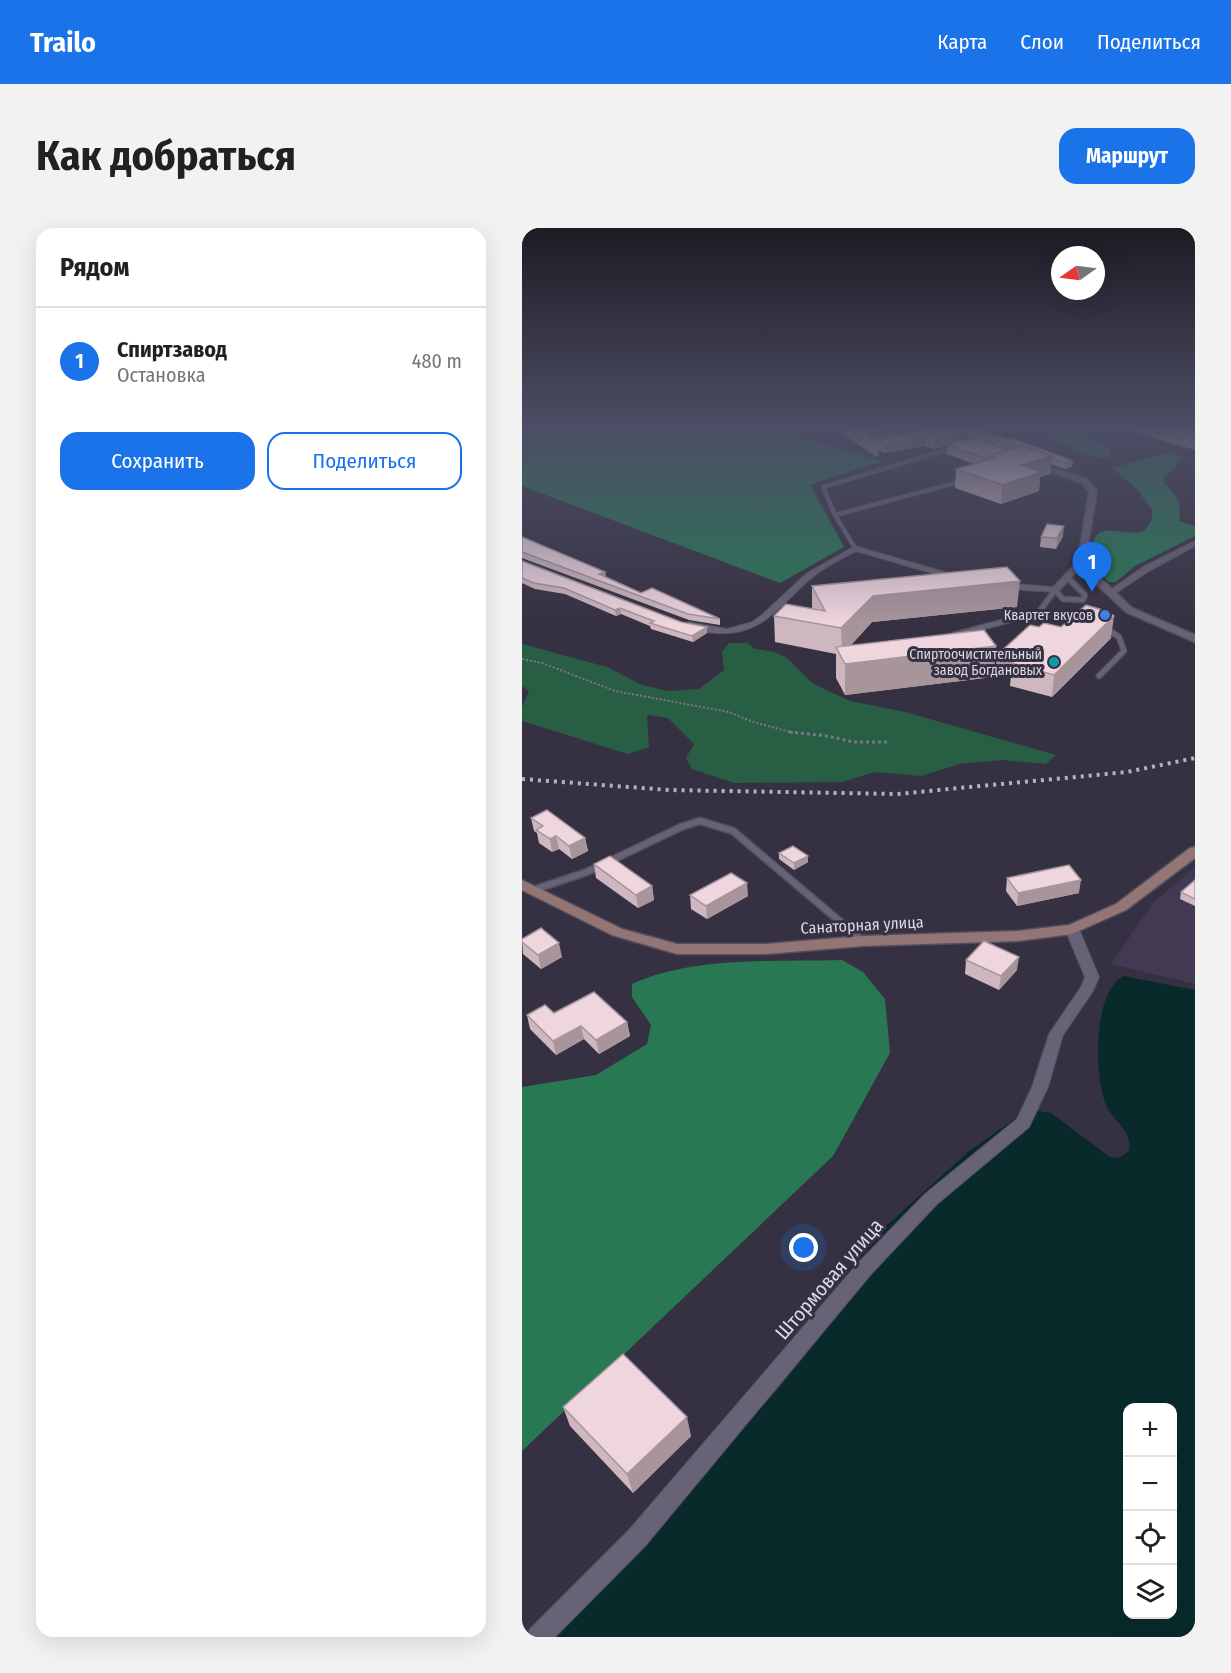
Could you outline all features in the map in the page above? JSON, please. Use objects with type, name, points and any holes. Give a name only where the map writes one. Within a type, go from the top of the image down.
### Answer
[{"type":"main road","name":"Санаторная улица","points":[[528,887],[617,932],[677,949],[766,950],[863,941],[1018,936],[1072,929],[1121,907],[1195,851]]},
{"type":"street","points":[[990,583],[1055,590],[1080,564],[1093,494]]},
{"type":"street","points":[[1110,593],[1146,569],[1195,543]]},
{"type":"street","points":[[685,624],[704,630],[723,632],[754,626],[771,614],[806,578],[855,548],[911,563],[925,570],[969,579]]},
{"type":"street","points":[[1080,564],[1129,610],[1195,639]]},
{"type":"street","name":"Штормовая улица","points":[[538,1637],[637,1538],[865,1268],[931,1199],[1023,1123],[1040,1087],[1056,1034],[1088,988],[1092,977],[1072,929]]},
{"type":"lane","points":[[826,494],[835,515],[855,548]]},
{"type":"lane","points":[[835,515],[915,494]]},
{"type":"lane","points":[[1039,612],[1055,590],[1063,599],[1083,600],[1086,596],[1068,578]]},
{"type":"lane","points":[[952,635],[1039,612],[1085,621]]},
{"type":"lane","points":[[1099,676],[1124,651],[1119,637],[1100,627]]},
{"type":"lane","points":[[528,887],[587,872],[681,827],[700,821],[733,831],[863,941]]},
{"type":"path","points":[[522,659],[542,663],[615,691],[729,712],[753,722],[796,734],[828,736],[853,742],[890,742]]},
{"type":"shaded area","points":[[1195,867],[1195,984],[1111,964],[1153,903]]},
{"type":"shaded area","points":[[1124,976],[1195,990],[1195,1637],[552,1637],[778,1389],[818,1339],[848,1272],[865,1245],[969,1151],[1016,1118],[1038,1111],[1051,1113],[1110,1157],[1119,1158],[1129,1151],[1128,1137],[1108,1109],[1101,1089],[1099,1034],[1106,998],[1114,984]]},
{"type":"green space","points":[[543,494],[815,494],[844,547],[780,583]]},
{"type":"green space","points":[[1140,494],[1174,494],[1178,500],[1179,521],[1195,526],[1195,536],[1135,566],[1116,582],[1109,582],[1096,569],[1092,561],[1093,540],[1103,531],[1144,531],[1151,521],[1153,511]]},
{"type":"green space","points":[[729,643],[747,643],[755,649],[775,652],[787,658],[812,683],[850,701],[905,712],[1056,755],[1046,764],[1003,760],[959,764],[921,776],[875,772],[842,782],[734,783],[692,769],[686,758],[694,744],[668,718],[647,715],[649,747],[628,754],[522,721],[522,707],[529,691],[522,686],[522,644],[607,667],[642,685],[668,691],[699,689],[724,670],[722,652]]},
{"type":"green space","points":[[842,960],[863,972],[885,999],[890,1053],[833,1156],[522,1451],[522,1087],[596,1075],[647,1044],[651,1025],[632,997],[632,984],[656,975],[708,965],[735,962]]},
{"type":"building","points":[[1047,524],[1064,526],[1057,538],[1041,537]]},
{"type":"building","points":[[522,537],[605,572],[599,574],[641,593],[652,588],[720,619],[688,614],[522,552]]},
{"type":"building","points":[[522,561],[681,622],[707,627],[692,636],[650,623],[654,621],[620,608],[615,610],[564,588],[534,583],[522,578]]},
{"type":"building","points":[[1007,567],[1020,581],[873,596],[841,628],[774,616],[786,604],[825,611],[812,586]]},
{"type":"building","points":[[1086,605],[1114,616],[1054,675],[1012,663],[1025,651],[997,655],[1030,625],[1039,627],[1044,623],[1061,627]]},
{"type":"building","points":[[984,630],[996,646],[845,664],[836,647]]},
{"type":"building","points":[[547,810],[585,838],[569,846],[556,836],[550,839],[536,830],[543,826],[531,818]]},
{"type":"building","points":[[793,846],[808,856],[794,863],[779,853]]},
{"type":"building","points":[[610,856],[652,886],[636,895],[594,864]]},
{"type":"building","points":[[1069,865],[1081,880],[1018,893],[1007,878]]},
{"type":"building","points":[[731,873],[747,883],[706,906],[690,895]]},
{"type":"building","points":[[1195,880],[1195,899],[1181,892]]},
{"type":"building","points":[[541,928],[559,943],[538,955],[522,942],[522,939]]},
{"type":"building","points":[[984,941],[1019,957],[1001,976],[966,960]]},
{"type":"building","points":[[594,992],[627,1022],[596,1040],[581,1026],[553,1041],[527,1015],[545,1005],[554,1013]]},
{"type":"building","points":[[623,1354],[687,1417],[627,1474],[563,1407]]},
{"type":"railway","points":[[522,779],[669,790],[897,794],[1127,772],[1195,758]]},
{"type":"place","name":"Спиртзавод","points":[[1092,592]]},
{"type":"place","name":"Квартет вкусов","points":[[1105,615]]},
{"type":"place","name":"Спиртоочистительный завод Богдановых","points":[[1054,662]]}]
